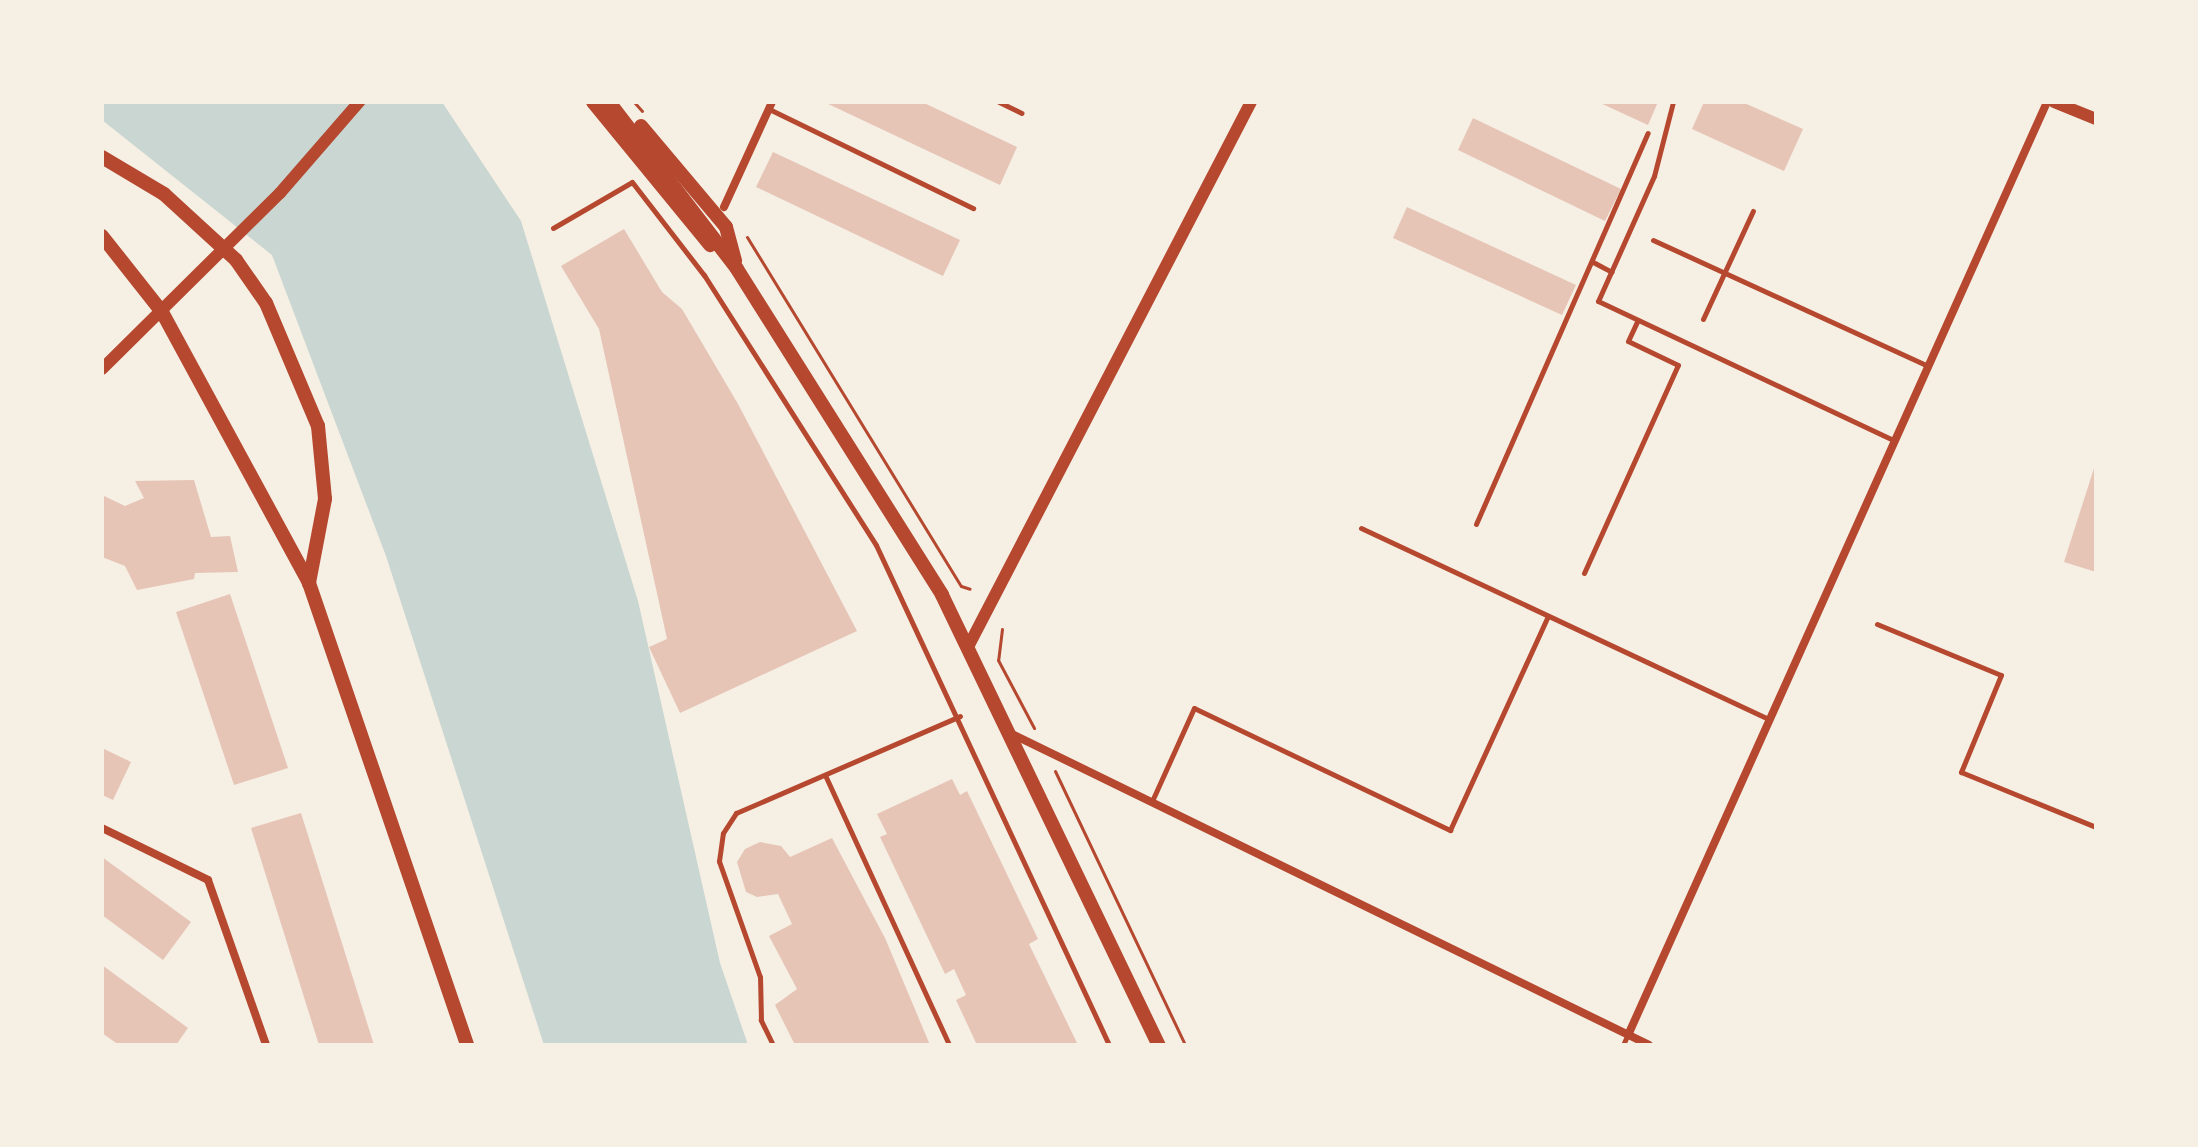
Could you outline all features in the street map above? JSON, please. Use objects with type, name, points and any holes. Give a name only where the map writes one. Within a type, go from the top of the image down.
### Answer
[{"type":"main road","points":[[593,102],[701,237],[737,269]]},
{"type":"main road","points":[[609,102],[737,269],[942,595],[1159,1045]]},
{"type":"main road","points":[[620,102],[726,227],[737,269]]},
{"type":"main road","points":[[102,157],[164,194],[236,260],[266,303],[318,426],[325,499],[309,583]]},
{"type":"main road","points":[[102,236],[162,312],[309,583],[467,1045]]},
{"type":"street","points":[[102,369],[280,193],[359,102]]},
{"type":"street","points":[[968,647],[1251,102]]},
{"type":"street","points":[[1629,1033],[2047,102]]},
{"type":"street","points":[[2054,102],[2096,119]]},
{"type":"street","points":[[724,207],[771,106]]},
{"type":"street","points":[[1009,732],[1649,1045]]},
{"type":"street","points":[[102,828],[208,880],[266,1045]]},
{"type":"lane","points":[[999,102],[1022,113]]},
{"type":"lane","points":[[1673,102],[1654,176],[1598,301],[1895,441]]},
{"type":"lane","points":[[771,106],[973,208]]},
{"type":"lane","points":[[1476,524],[1648,133]]},
{"type":"lane","points":[[553,228],[632,182],[704,275],[876,545],[960,716],[1109,1045]]},
{"type":"lane","points":[[1703,319],[1753,211]]},
{"type":"lane","points":[[1653,240],[1928,366]]},
{"type":"lane","points":[[1593,262],[1612,272]]},
{"type":"lane","points":[[1584,573],[1678,365],[1628,341],[1638,320]]},
{"type":"lane","points":[[1361,528],[1769,720]]},
{"type":"lane","points":[[1152,801],[1194,708],[1450,830],[1548,616]]},
{"type":"lane","points":[[1877,624],[2001,675],[1961,772],[2096,827]]},
{"type":"lane","points":[[773,1045],[761,1020],[760,977],[719,861],[723,833],[736,813],[960,716]]},
{"type":"lane","points":[[825,775],[949,1045]]},
{"type":"lane","points":[[1623,1045],[1629,1033]]},
{"type":"path","points":[[743,231],[961,586],[970,589]]},
{"type":"path","points":[[1002,629],[998,660],[1045,750],[1185,1045]]},
{"type":"shaded area","points":[[102,102],[442,102],[521,221],[638,601],[720,963],[748,1045],[544,1045],[386,556],[272,255],[102,120]]},
{"type":"building","points":[[824,102],[922,102],[1017,147],[1000,185]]},
{"type":"building","points":[[1598,102],[1658,102],[1648,125]]},
{"type":"building","points":[[1704,102],[1742,102],[1803,129],[1784,171],[1692,129]]},
{"type":"building","points":[[1473,118],[1621,189],[1605,221],[1458,150]]},
{"type":"building","points":[[773,152],[960,240],[943,276],[756,187]]},
{"type":"building","points":[[1407,207],[1576,285],[1562,315],[1393,238]]},
{"type":"building","points":[[624,229],[662,292],[682,309],[738,404],[857,631],[680,713],[649,647],[667,639],[599,329],[561,266]]},
{"type":"building","points":[[2096,466],[2096,572],[2064,562]]},
{"type":"building","points":[[194,480],[211,537],[230,536],[238,572],[195,573],[194,579],[137,590],[125,566],[102,557],[102,495],[125,506],[144,498],[135,481]]},
{"type":"building","points":[[230,594],[288,768],[234,785],[176,612]]},
{"type":"building","points":[[102,748],[131,762],[113,800],[102,795]]},
{"type":"building","points":[[952,779],[960,795],[967,791],[1038,939],[1029,944],[1078,1045],[977,1045],[956,1000],[966,995],[954,969],[945,974],[880,837],[887,834],[877,814]]},
{"type":"building","points":[[301,813],[374,1045],[319,1045],[251,828]]},
{"type":"building","points":[[832,838],[885,938],[930,1045],[795,1045],[775,1005],[797,989],[769,936],[792,924],[778,894],[757,897],[746,892],[737,862],[745,849],[760,842],[781,846],[790,857]]},
{"type":"building","points":[[102,857],[191,922],[163,960],[102,915]]},
{"type":"building","points":[[102,965],[188,1028],[176,1045],[119,1045],[102,1033]]}]
